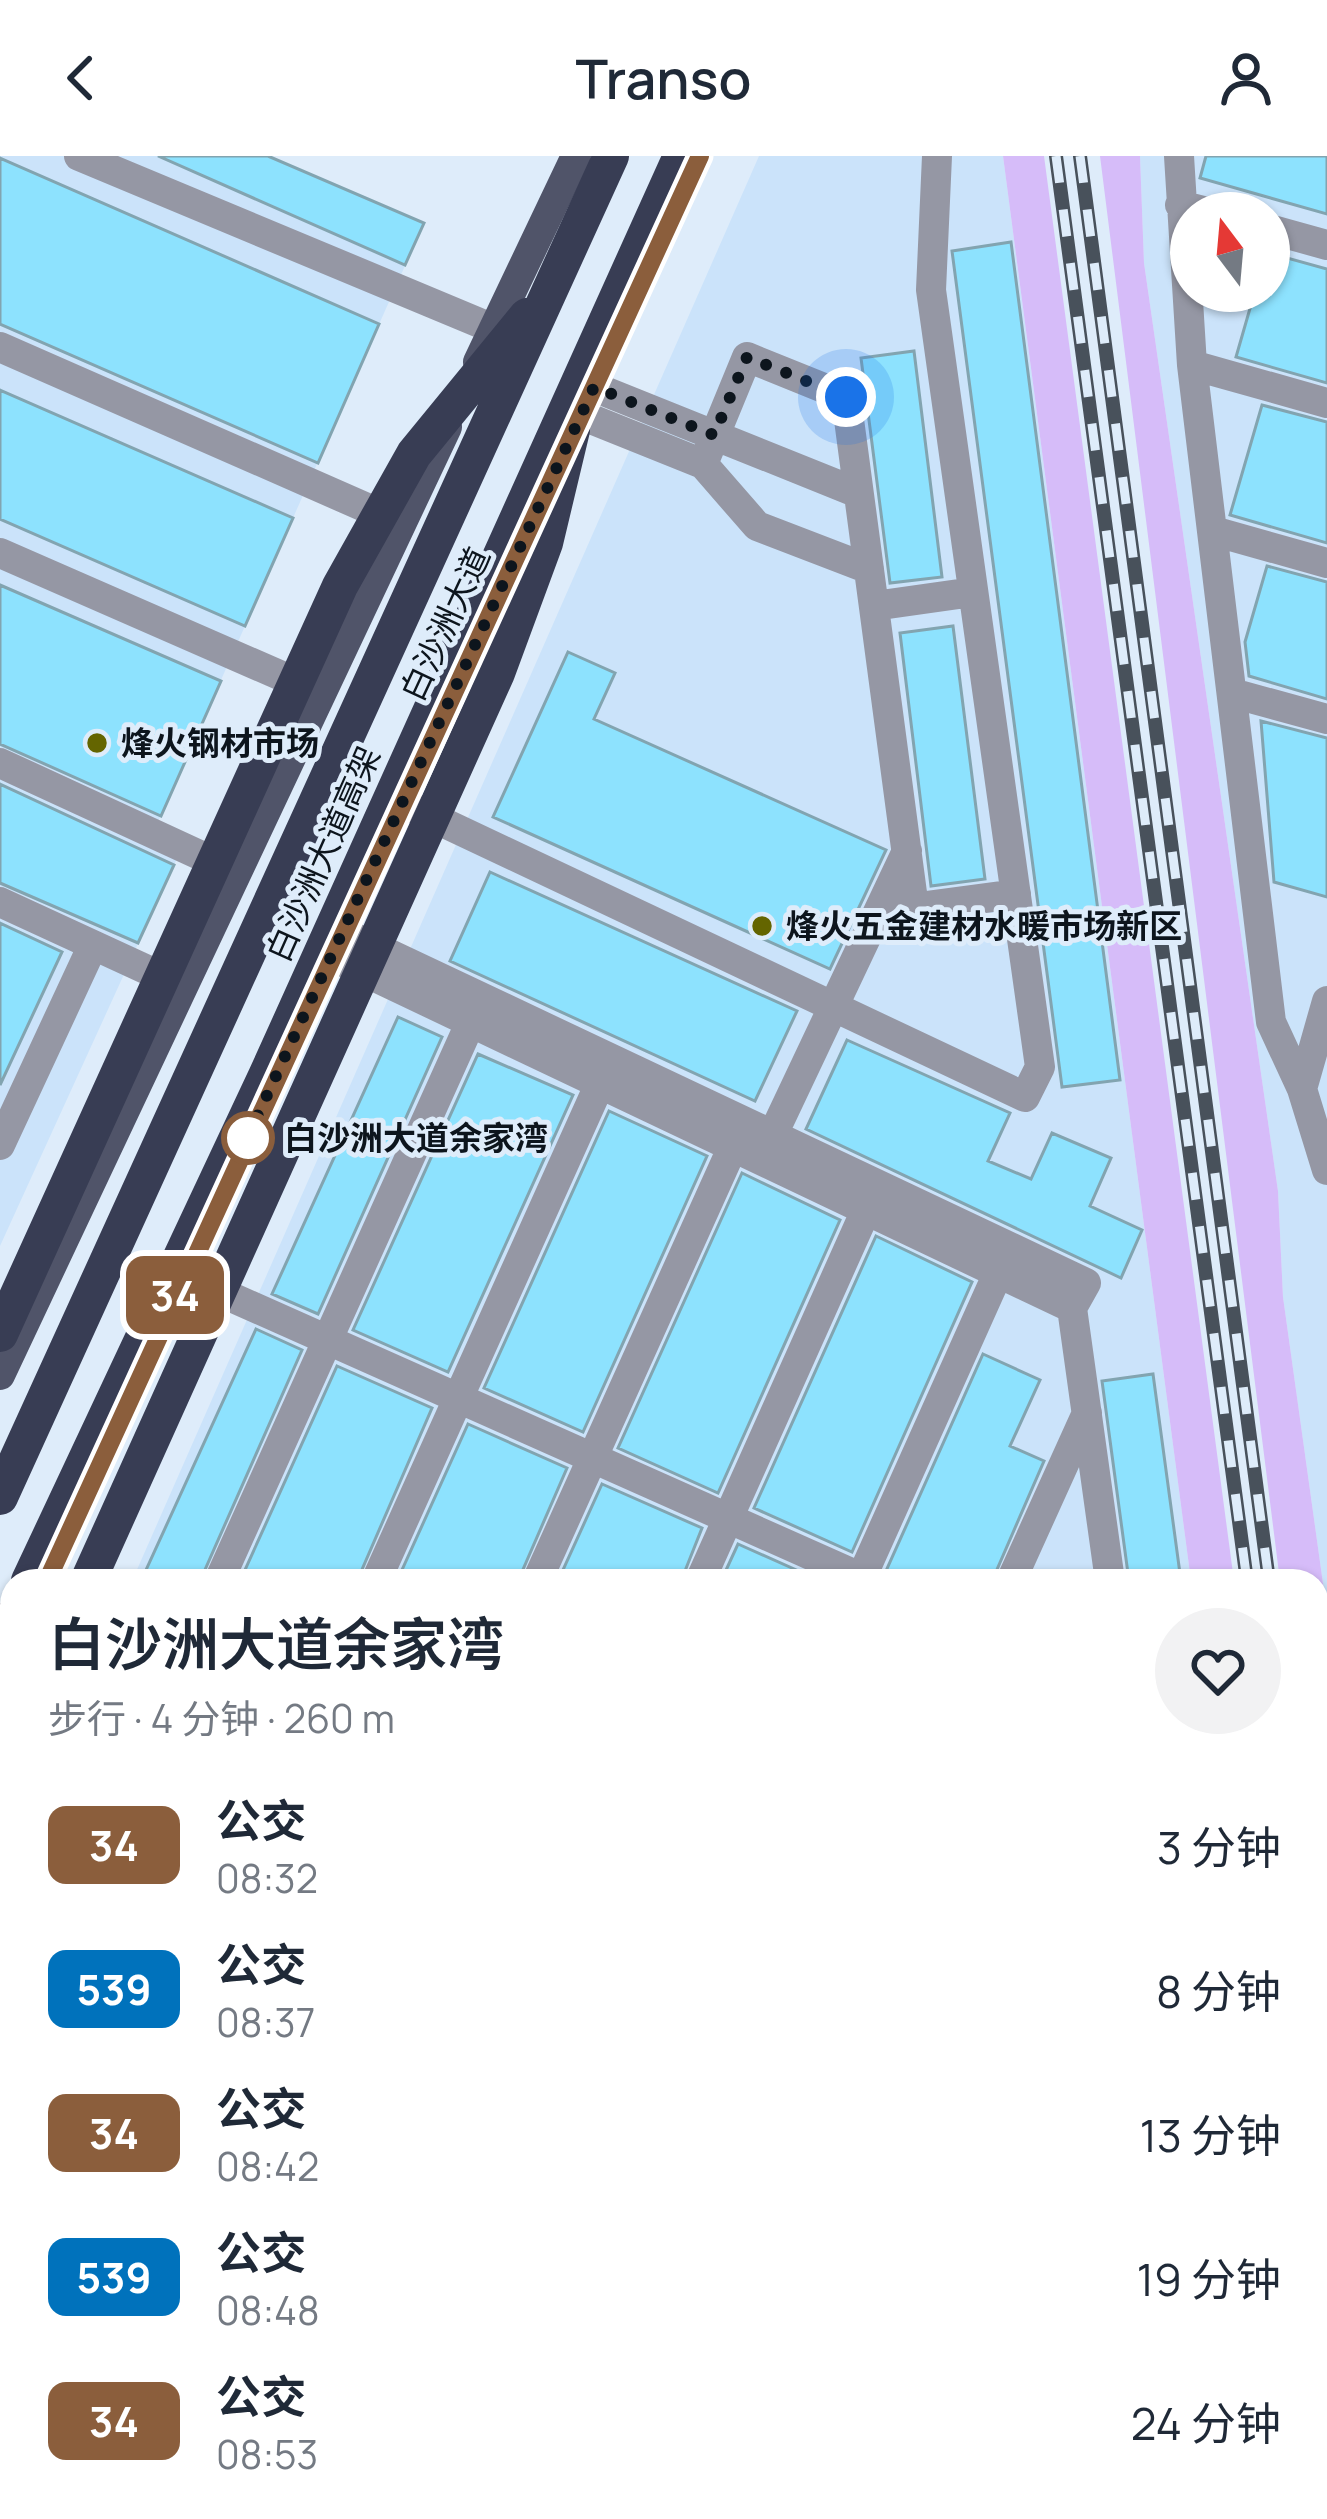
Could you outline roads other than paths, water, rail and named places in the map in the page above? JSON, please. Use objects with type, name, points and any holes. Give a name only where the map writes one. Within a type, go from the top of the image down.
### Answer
[{"type":"highway","name":"白沙洲大道高架","points":[[0,1497],[611,156]]},
{"type":"highway","name":"白沙洲大道高架","points":[[35,1569],[586,393],[681,156]]},
{"type":"highway","points":[[0,1334],[340,586],[388,495],[449,404],[554,286]]},
{"type":"highway","points":[[93,1569],[496,673],[545,543],[586,393]]},
{"type":"main road","points":[[0,1375],[576,156]]},
{"type":"main road","name":"白沙洲大道","points":[[52,1569],[586,393],[699,156]]},
{"type":"street","points":[[79,156],[494,329]]},
{"type":"street","points":[[402,802],[1025,1097],[1040,1067],[931,290],[937,156]]},
{"type":"street","points":[[1178,156],[1190,192]]},
{"type":"street","points":[[1290,235],[1327,245]]},
{"type":"street","points":[[1193,312],[1192,365],[1270,1022],[1313,1071]]},
{"type":"street","points":[[0,347],[402,523]]},
{"type":"street","points":[[709,450],[747,357],[846,397],[914,908]]},
{"type":"street","points":[[1192,365],[1327,403]]},
{"type":"street","points":[[586,393],[709,450],[858,493]]},
{"type":"street","points":[[709,450],[757,526],[868,569]]},
{"type":"street","points":[[1213,531],[1327,563]]},
{"type":"street","points":[[0,554],[321,694]]},
{"type":"street","points":[[874,606],[974,592]]},
{"type":"street","points":[[1232,693],[1327,719]]},
{"type":"street","points":[[0,763],[237,872]]},
{"type":"street","points":[[542,1569],[592,1459],[752,1141],[834,1007],[907,850]]},
{"type":"street","points":[[878,913],[1016,894]]},
{"type":"street","points":[[0,902],[183,986]]},
{"type":"street","points":[[337,944],[1004,1260],[1086,1283],[1072,1308],[1108,1569]]},
{"type":"street","points":[[0,1145],[93,945]]},
{"type":"street","points":[[1327,1001],[1313,1071],[1327,1170]]},
{"type":"street","points":[[224,1569],[476,1010]]},
{"type":"street","points":[[381,1569],[605,1071]]},
{"type":"street","points":[[705,1569],[872,1197]]},
{"type":"street","points":[[868,1569],[1004,1260]]},
{"type":"street","points":[[184,1276],[839,1569]]},
{"type":"street","points":[[1016,1569],[1087,1413]]},
{"type":"railway","points":[[1056,156],[1245,1569]]},
{"type":"railway","points":[[1080,156],[1267,1569]]},
{"type":"place","name":"烽火钢材市场","points":[[97,743]]},
{"type":"place","name":"烽火五金建材水暖市场新区","points":[[762,926]]},
{"type":"place","name":"白沙洲大道余家湾","points":[[248,1138]]}]
